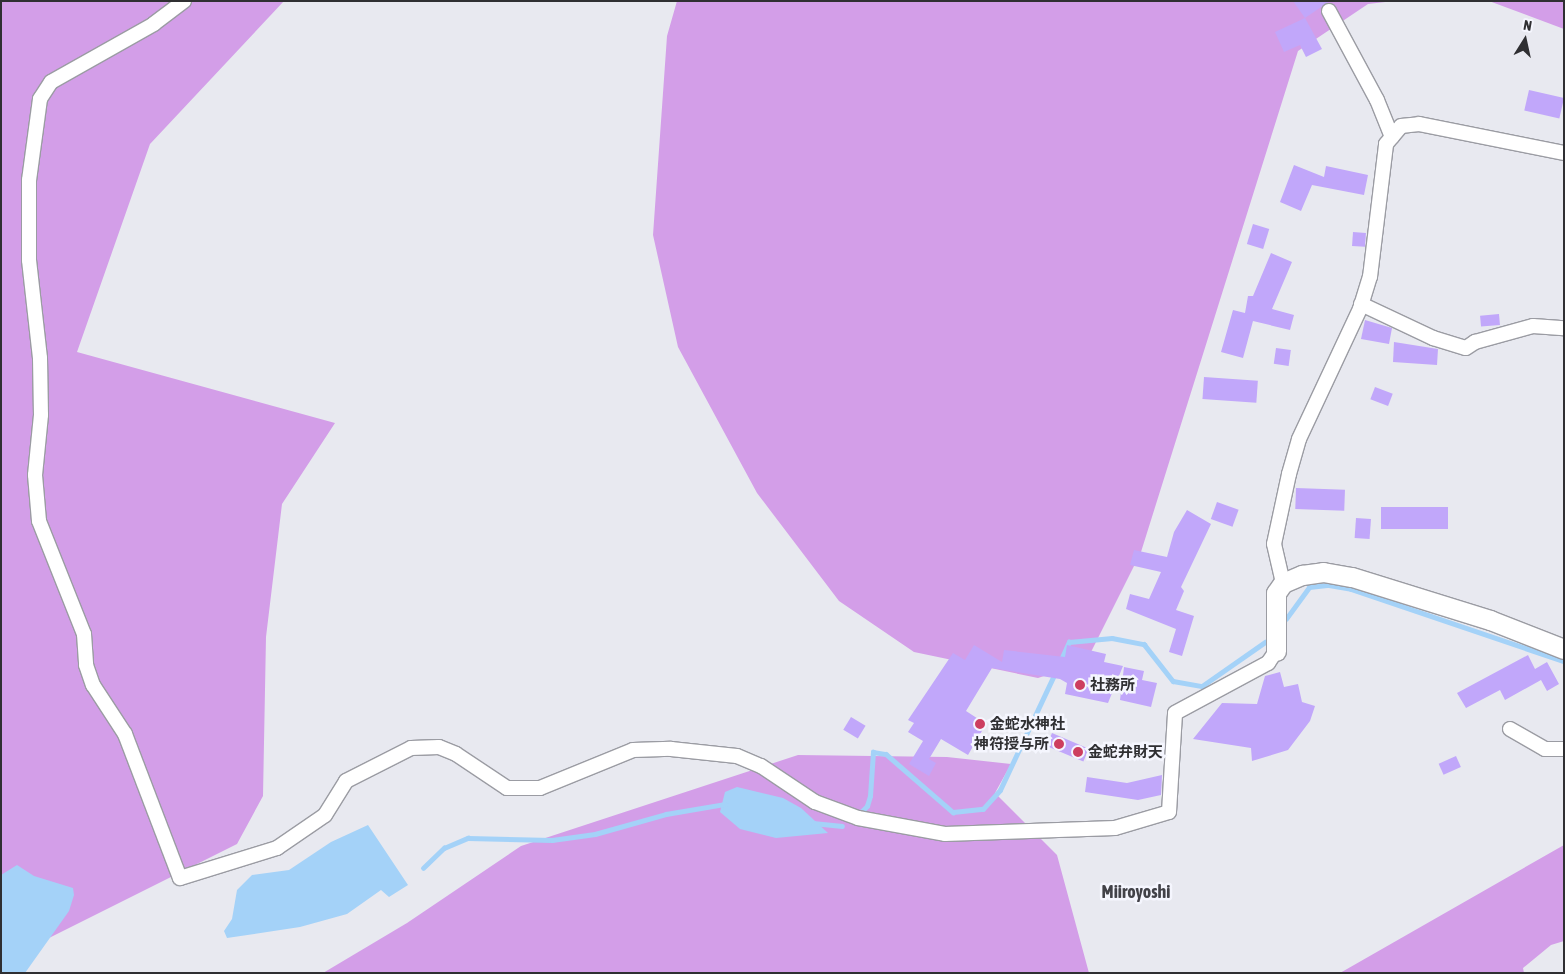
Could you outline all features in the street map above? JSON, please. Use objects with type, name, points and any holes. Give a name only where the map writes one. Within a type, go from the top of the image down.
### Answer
[{"type":"street","points":[[184,1],[154,24],[51,82],[40,99],[29,180],[29,260],[40,367],[41,415],[35,475],[39,521],[84,634],[86,665],[93,685],[125,734],[180,878],[277,848],[324,815],[346,781],[411,748],[439,747],[456,754],[507,788],[540,788],[632,750],[671,749],[737,756],[761,766],[815,802],[858,818],[945,834],[1115,828],[1169,812],[1175,712],[1268,663],[1276,650],[1274,607],[1276,594],[1283,583],[1302,575],[1323,572],[1352,576],[1490,620],[1564,648]]},
{"type":"street","points":[[1329,11],[1377,100],[1392,137]]},
{"type":"street","points":[[1283,583],[1274,544],[1289,474],[1299,439],[1361,304],[1370,277],[1386,144],[1401,126],[1419,124],[1564,153]]},
{"type":"street","points":[[1361,304],[1433,338],[1466,348],[1475,342],[1533,326],[1564,328]]},
{"type":"street","points":[[1510,729],[1545,750],[1564,749]]},
{"type":"shaded area","points":[[1,1],[284,1],[150,144],[77,352],[335,423],[282,504],[266,637],[263,796],[237,844],[1,962]]},
{"type":"shaded area","points":[[677,1],[1394,1],[1368,4],[1298,51],[1141,552],[1086,662],[1038,678],[914,652],[839,601],[757,493],[678,347],[653,235],[667,36]]},
{"type":"shaded area","points":[[1489,1],[1564,1],[1564,29]]},
{"type":"shaded area","points":[[798,755],[947,757],[1011,764],[995,793],[1057,855],[1089,973],[323,973],[407,923],[521,846]]},
{"type":"shaded area","points":[[1564,845],[1564,941],[1551,945],[1523,968],[1524,973],[1340,973]]},
{"type":"water","points":[[737,787],[783,798],[801,808],[828,833],[776,838],[740,829],[720,812],[725,792]]},
{"type":"water","points":[[368,825],[408,885],[389,897],[381,890],[347,914],[300,927],[227,938],[224,931],[232,919],[237,890],[252,875],[289,870],[331,842]]},
{"type":"water","points":[[17,865],[34,876],[73,888],[74,895],[69,911],[25,973],[1,973],[1,875]]},
{"type":"building","points":[[1293,1],[1330,1],[1305,18]]},
{"type":"building","points":[[1305,18],[1322,49],[1306,57],[1300,45],[1284,52],[1275,32]]},
{"type":"building","points":[[1529,90],[1564,98],[1559,119],[1524,110]]},
{"type":"building","points":[[1294,165],[1324,177],[1326,166],[1368,175],[1364,195],[1312,185],[1301,211],[1280,202]]},
{"type":"building","points":[[1253,224],[1269,229],[1263,249],[1247,244]]},
{"type":"building","points":[[1353,232],[1366,233],[1365,247],[1352,246]]},
{"type":"building","points":[[1271,253],[1292,262],[1272,309],[1294,315],[1290,330],[1253,321],[1243,358],[1221,352],[1233,310],[1245,313],[1248,296],[1253,296]]},
{"type":"building","points":[[1499,314],[1500,325],[1481,327],[1480,316]]},
{"type":"building","points":[[1365,320],[1392,328],[1389,344],[1361,339]]},
{"type":"building","points":[[1394,342],[1438,349],[1437,365],[1393,362]]},
{"type":"building","points":[[1276,348],[1291,350],[1289,366],[1274,364]]},
{"type":"building","points":[[1204,377],[1258,381],[1256,403],[1202,399]]},
{"type":"building","points":[[1375,387],[1393,394],[1388,406],[1370,399]]},
{"type":"building","points":[[1296,488],[1345,490],[1344,511],[1295,509]]},
{"type":"building","points":[[1217,502],[1239,510],[1232,527],[1211,519]]},
{"type":"building","points":[[1381,507],[1448,507],[1448,529],[1381,529]]},
{"type":"building","points":[[1187,510],[1211,524],[1181,587],[1184,591],[1176,610],[1194,616],[1182,656],[1169,652],[1176,629],[1126,609],[1130,594],[1149,599],[1161,572],[1130,565],[1134,550],[1167,557],[1174,532]]},
{"type":"building","points":[[1356,518],[1371,519],[1370,539],[1355,538]]},
{"type":"building","points":[[974,645],[1002,662],[1004,650],[1065,657],[1067,645],[1106,654],[1104,662],[1123,666],[1108,703],[1065,694],[1067,683],[1060,679],[992,668],[966,711],[986,724],[968,755],[941,739],[929,759],[936,763],[929,776],[909,764],[923,741],[908,732],[914,723],[908,720],[953,653],[965,660]]},
{"type":"building","points":[[1528,655],[1535,669],[1547,662],[1559,684],[1547,691],[1541,680],[1505,700],[1500,690],[1466,708],[1457,693]]},
{"type":"building","points":[[1124,667],[1144,671],[1142,680],[1157,683],[1151,707],[1120,700]]},
{"type":"building","points":[[1280,672],[1284,687],[1298,684],[1302,702],[1315,706],[1310,721],[1288,750],[1252,761],[1251,748],[1193,739],[1222,703],[1257,704],[1265,676]]},
{"type":"building","points":[[851,717],[866,726],[858,739],[843,730]]},
{"type":"building","points":[[1052,733],[1089,749],[1083,762],[1047,746]]},
{"type":"building","points":[[1456,756],[1461,767],[1444,775],[1439,764]]},
{"type":"building","points":[[1162,775],[1161,795],[1138,800],[1085,792],[1087,777],[1127,783]]},
{"type":"waterway","points":[[1286,619],[1309,587],[1329,585],[1351,589],[1564,661]]},
{"type":"waterway","points":[[1060,662],[1069,642],[1112,638],[1144,644],[1173,681],[1202,686],[1265,642]]},
{"type":"waterway","points":[[860,813],[867,806],[870,796],[873,752],[886,754],[953,812],[983,809],[1000,790],[1055,673]]},
{"type":"waterway","points":[[423,868],[444,848],[468,838],[552,840],[595,834],[666,814],[725,804]]},
{"type":"waterway","points":[[813,823],[842,826]]},
{"type":"place","name":"社務所","points":[[1080,685]]},
{"type":"place","name":"金蛇水神社","points":[[980,724]]},
{"type":"place","name":"神符授与所","points":[[1059,744]]},
{"type":"place","name":"金蛇弁財天","points":[[1078,752]]},
{"type":"district","name":"Miiroyoshi","points":[[1136,892]]}]
